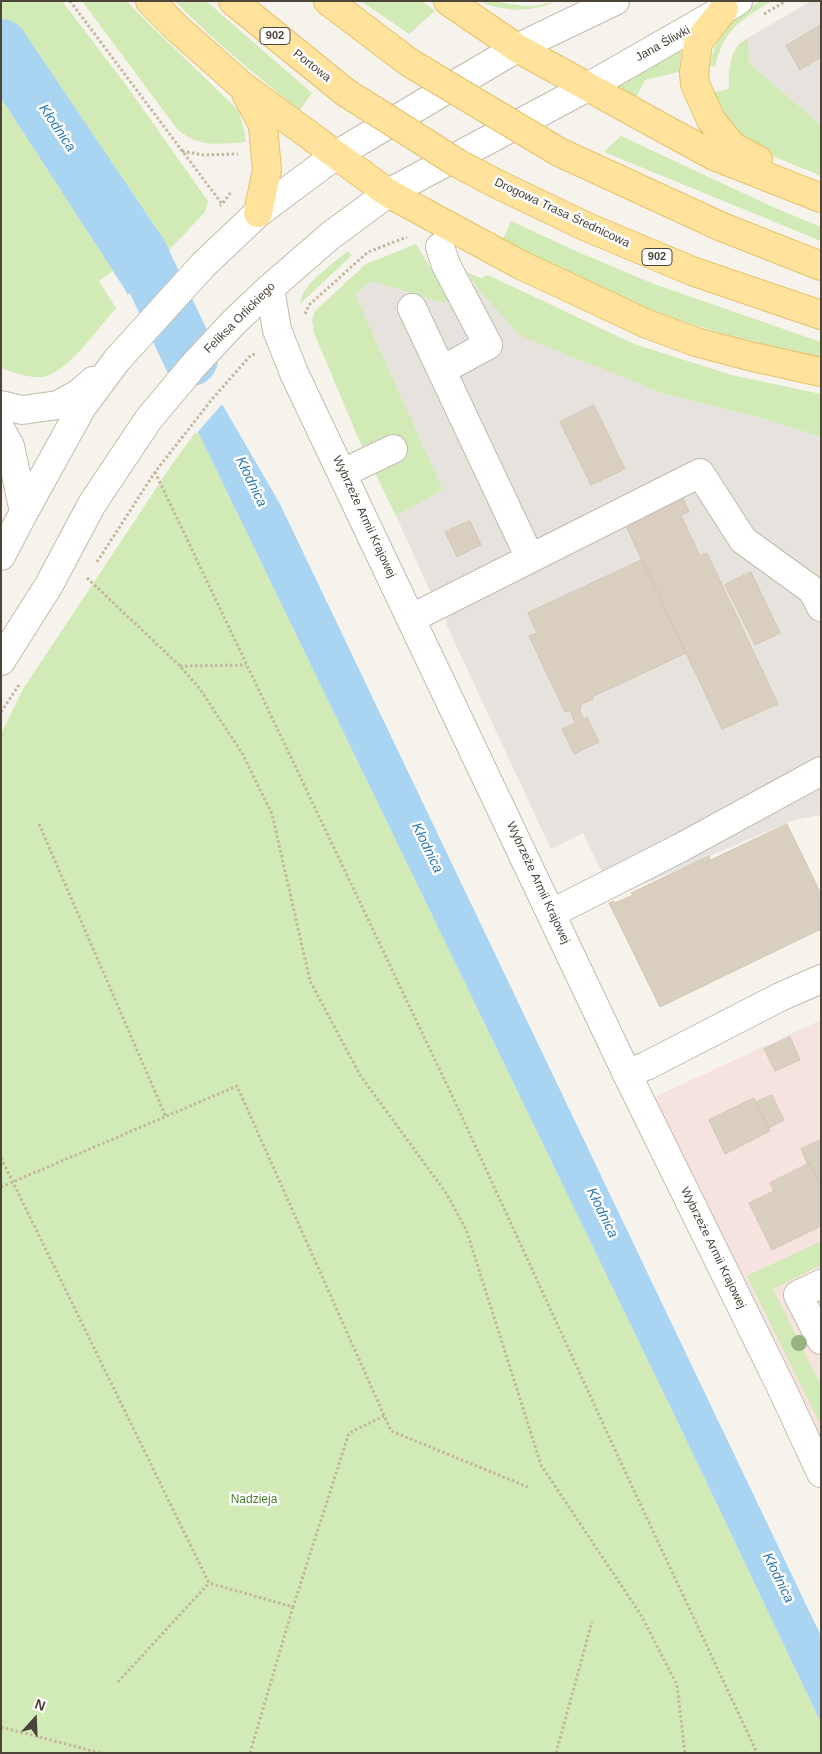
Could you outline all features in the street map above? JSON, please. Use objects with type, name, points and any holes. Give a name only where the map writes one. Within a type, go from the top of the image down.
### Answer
[{"type":"main road","points":[[150,1],[241,86],[388,192],[521,265],[647,324],[705,344],[821,372]]},
{"type":"main road","name":"Portowa","points":[[233,1],[345,92]]},
{"type":"main road","points":[[328,1],[410,63],[559,152],[722,227],[821,266]]},
{"type":"main road","points":[[448,1],[517,48],[714,156],[821,198]]},
{"type":"main road","points":[[731,5],[698,42],[694,74],[695,84],[711,120],[732,146],[821,194]]},
{"type":"main road","points":[[241,86],[252,101],[263,125],[267,170],[258,213]]},
{"type":"main road","name":"Drogowa Trasa Średnicowa","points":[[345,92],[459,164],[587,227],[692,272],[821,315]]},
{"type":"street","points":[[1,405],[22,410],[58,405],[78,394],[116,360],[203,265],[258,213],[336,155],[517,48],[615,1]]},
{"type":"street","name":"Jana Śliwki","points":[[588,86],[731,5]]},
{"type":"street","name":"Feliksa Orlickiego","points":[[1,661],[49,585],[92,504],[148,420],[193,366],[234,322],[330,236],[388,192],[588,86]]},
{"type":"street","points":[[440,248],[446,265],[488,345],[442,370]]},
{"type":"street","name":"Wybrzeże Armii Krajowej","points":[[270,288],[277,330],[294,372],[628,1074],[818,1460]]},
{"type":"street","points":[[412,308],[530,558]]},
{"type":"street","points":[[1,556],[82,407],[116,360]]},
{"type":"street","points":[[1,430],[10,446],[24,512]]},
{"type":"street","points":[[343,473],[393,449]]},
{"type":"street","points":[[412,618],[700,473],[743,540],[812,590],[821,607]]},
{"type":"street","points":[[552,912],[680,848],[821,771]]},
{"type":"street","points":[[628,1074],[780,997],[821,979]]},
{"type":"street","points":[[821,1284],[798,1295],[821,1340]]},
{"type":"path","points":[[70,1],[222,204],[216,211]]},
{"type":"path","points":[[182,151],[203,155],[243,154]]},
{"type":"path","points":[[305,320],[309,305],[368,252],[413,235],[421,236],[440,248]]},
{"type":"path","points":[[167,457],[212,398],[251,355]]},
{"type":"path","points":[[155,472],[456,1104],[757,1753]]},
{"type":"path","points":[[87,578],[180,666],[200,689],[242,753],[272,814],[310,981],[360,1075],[446,1193],[466,1229],[541,1464],[641,1615],[677,1685],[685,1753]]},
{"type":"path","points":[[180,666],[246,665]]},
{"type":"path","points":[[39,824],[166,1117]]},
{"type":"path","points":[[1,1187],[237,1086],[391,1432],[528,1488]]},
{"type":"path","points":[[1,1158],[209,1583],[293,1607]]},
{"type":"path","points":[[250,1753],[293,1607],[349,1433],[384,1416]]},
{"type":"path","points":[[118,1682],[209,1583]]},
{"type":"path","points":[[556,1753],[592,1622]]},
{"type":"path","points":[[1,1727],[100,1753]]},
{"type":"shaded area","points":[[811,1],[821,1],[821,125],[749,63],[748,38]]},
{"type":"shaded area","points":[[372,281],[443,303],[475,285],[520,336],[665,394],[758,417],[821,437],[821,815],[794,820],[588,908],[582,898],[584,880],[602,872],[583,833],[551,849],[447,626],[447,612],[431,593],[396,516],[443,490],[355,294]]},
{"type":"shaded area","points":[[821,1020],[821,1446],[654,1099],[661,1094]]},
{"type":"green space","points":[[1,1],[62,1],[126,85],[208,201],[205,212],[147,274],[1,23]]},
{"type":"green space","points":[[82,1],[127,1],[238,110],[246,142],[218,144],[201,142],[177,129]]},
{"type":"green space","points":[[175,1],[206,1],[312,93],[300,110],[236,58]]},
{"type":"green space","points":[[361,1],[422,1],[435,11],[409,34]]},
{"type":"green space","points":[[484,1],[528,6],[555,2],[537,8],[519,10],[492,6],[483,3]]},
{"type":"green space","points":[[760,1],[772,1],[742,20],[735,27],[723,43],[715,67],[710,66],[712,54],[721,35],[734,20]]},
{"type":"green space","points":[[748,38],[749,63],[821,125],[821,176],[769,154],[744,140],[734,131],[720,111],[711,93],[729,89],[729,72],[733,55],[738,45]]},
{"type":"green space","points":[[680,51],[679,72],[645,80],[635,100],[615,88]]},
{"type":"green space","points":[[1,98],[113,271],[99,281],[116,308],[75,356],[56,371],[42,377],[24,375],[1,368]]},
{"type":"green space","points":[[621,136],[773,207],[821,227],[821,241],[604,152]]},
{"type":"green space","points":[[511,221],[654,284],[821,342],[821,357],[747,340],[698,326],[650,310],[610,293],[502,241]]},
{"type":"green space","points":[[416,244],[450,299],[443,303],[372,281],[355,294],[443,490],[396,516],[375,473],[401,462],[391,434],[362,447],[314,333],[312,320],[315,311],[366,264]]},
{"type":"green space","points":[[348,251],[352,255],[300,304],[302,296],[312,281]]},
{"type":"green space","points":[[466,272],[481,278],[488,275],[634,344],[732,375],[821,394],[821,437],[758,417],[665,394],[520,336],[475,285]]},
{"type":"green space","name":"Nadzieja","points":[[197,430],[684,1435],[821,1723],[821,1753],[1,1753],[1,734],[23,689],[171,466]]},
{"type":"green space","points":[[821,1241],[821,1265],[773,1289],[821,1385],[821,1426],[747,1276]]},
{"type":"water","points":[[1,23],[280,504],[821,1636],[821,1723],[684,1435],[197,430],[124,288],[1,98]]},
{"type":"pier","points":[[148,272],[224,402],[196,434],[126,297]]},
{"type":"building","points":[[821,25],[821,57],[800,70],[786,46]]},
{"type":"building","points":[[594,405],[625,469],[591,485],[560,422]]},
{"type":"building","points":[[681,493],[689,512],[681,515],[700,556],[707,553],[778,704],[722,729],[623,520]]},
{"type":"building","points":[[470,521],[481,545],[457,557],[445,532]]},
{"type":"building","points":[[642,560],[686,653],[592,697],[593,699],[580,705],[581,708],[579,709],[584,719],[587,717],[599,742],[574,754],[562,729],[575,723],[570,710],[565,712],[529,636],[537,633],[528,613]]},
{"type":"building","points":[[751,572],[780,633],[755,645],[725,585]]},
{"type":"building","points":[[787,824],[821,894],[821,929],[660,1007],[609,903],[614,901],[615,903],[633,895],[631,893],[709,856],[710,860]]},
{"type":"building","points":[[790,1037],[800,1060],[775,1071],[764,1049]]},
{"type":"building","points":[[772,1095],[784,1120],[769,1128],[756,1102]]},
{"type":"building","points":[[754,1098],[770,1131],[725,1154],[709,1120]]},
{"type":"building","points":[[821,1140],[821,1186],[801,1149]]},
{"type":"building","points":[[810,1163],[821,1186],[821,1226],[772,1250],[749,1203],[774,1191],[770,1183]]},
{"type":"waterway","name":"Kłodnica","points":[[1,46],[141,254],[191,359]]}]
